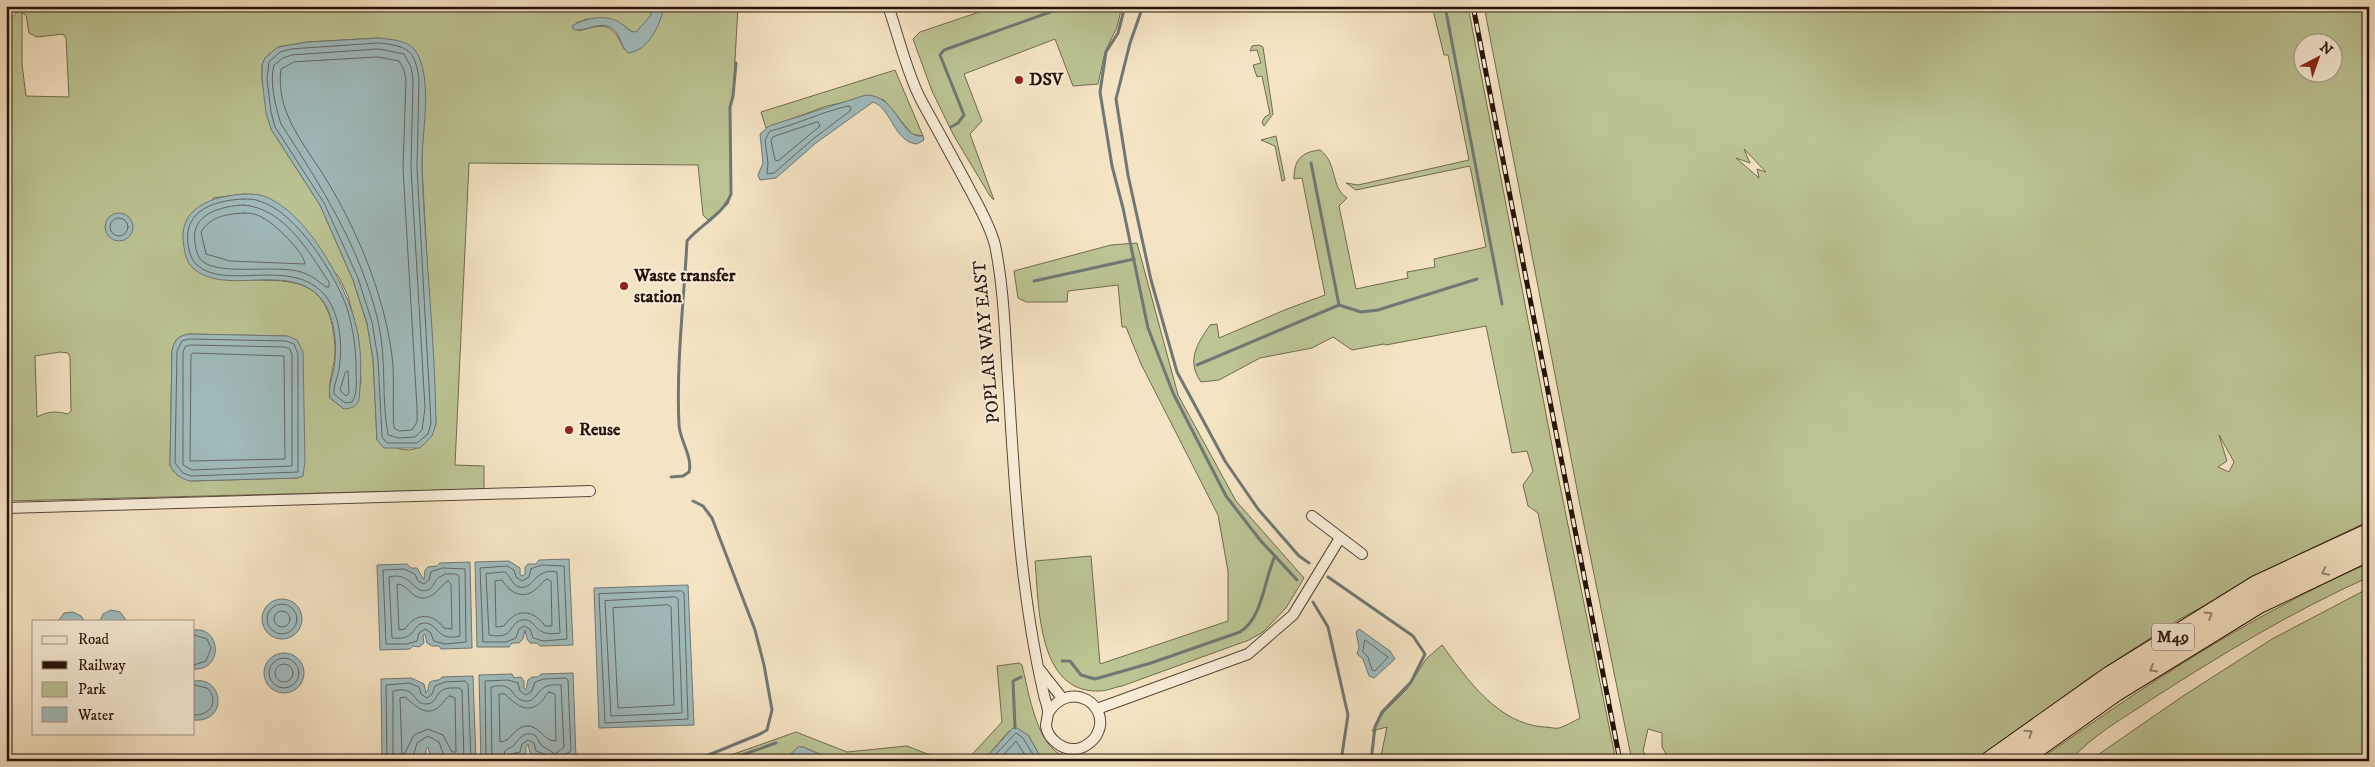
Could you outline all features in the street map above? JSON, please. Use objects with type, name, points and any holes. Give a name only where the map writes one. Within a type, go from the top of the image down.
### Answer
[{"type":"highway","name":"M49","points":[[1990,761],[2110,676],[2257,585],[2369,533]]},
{"type":"highway","name":"M49","points":[[2018,761],[2115,692],[2258,604],[2369,551]]},
{"type":"street","name":"POPLAR WAY EAST","points":[[888,6],[920,97],[974,197],[994,243],[1003,296],[1021,564],[1037,667],[1048,713],[1046,726],[1052,739],[1062,747],[1075,749],[1085,746],[1097,735],[1100,723],[1096,709]]},
{"type":"street","points":[[6,508],[590,491]]},
{"type":"street","points":[[1312,516],[1362,554]]},
{"type":"street","points":[[1048,713],[1054,704],[1062,698],[1074,696],[1086,699],[1096,709],[1248,654],[1293,615],[1340,538]]},
{"type":"street","points":[[1037,667],[1062,698]]},
{"type":"green space","points":[[22,6],[556,6],[557,8],[564,6],[650,6],[651,15],[641,29],[634,33],[623,25],[587,19],[576,23],[578,31],[601,26],[611,29],[624,49],[641,48],[646,43],[656,29],[665,6],[738,6],[733,96],[730,107],[731,194],[728,204],[708,220],[703,215],[698,165],[469,163],[455,465],[484,466],[484,489],[6,501],[6,25]],"holes":[[[22,13],[26,15],[29,33],[37,37],[63,34],[66,38],[69,97],[26,96],[22,64]],[[379,38],[424,79],[422,168],[436,424],[424,442],[412,450],[397,448],[377,440],[373,359],[367,324],[353,280],[320,205],[271,129],[262,79],[262,66],[265,58],[278,47],[308,42]],[[245,194],[261,196],[339,277],[348,296],[358,335],[361,383],[344,409],[330,398],[329,392],[335,348],[331,320],[323,301],[311,290],[296,283],[214,277],[213,198]],[[190,334],[287,336],[302,476],[297,478],[190,481],[174,472],[170,465],[172,351],[176,341]],[[60,352],[68,353],[70,357],[71,411],[68,414],[52,412],[37,417],[35,356]]]},
{"type":"green space","points":[[997,6],[1122,6],[1117,27],[1105,52],[1098,84],[1073,86],[1055,39],[964,74],[982,121],[970,134],[994,200],[954,136],[932,91],[913,39],[920,32]]},
{"type":"green space","points":[[1432,6],[1468,6],[1555,461],[1616,761],[1380,761],[1387,727],[1372,731],[1384,712],[1407,689],[1426,659],[1442,645],[1485,698],[1512,718],[1527,724],[1559,728],[1580,718],[1538,513],[1528,506],[1523,485],[1533,471],[1527,451],[1512,453],[1486,326],[1352,350],[1333,337],[1312,348],[1260,358],[1219,380],[1201,382],[1194,367],[1197,346],[1210,325],[1217,324],[1219,338],[1325,295],[1302,178],[1294,179],[1295,167],[1303,155],[1320,150],[1326,155],[1338,188],[1347,198],[1339,206],[1356,289],[1408,278],[1407,272],[1435,267],[1434,259],[1486,247],[1470,166],[1356,190],[1346,183],[1358,185],[1469,160],[1448,55],[1444,55]]},
{"type":"green space","points":[[1484,6],[2369,6],[2369,521],[2297,555],[2178,620],[2089,678],[1974,761],[1670,761],[1662,747],[1662,733],[1648,729],[1643,751],[1649,761],[1632,761],[1582,515]],"holes":[[[1744,149],[1766,172],[1757,169],[1759,178],[1736,158],[1750,163]],[[2219,435],[2234,462],[2229,472],[2218,467],[2227,461]]]},
{"type":"green space","points":[[1259,45],[1263,47],[1273,114],[1264,126],[1262,122],[1270,114],[1262,76],[1257,77],[1253,65],[1261,63],[1257,50],[1250,51],[1252,46]]},
{"type":"green space","points":[[895,70],[923,136],[912,134],[884,100],[872,96],[827,106],[766,128],[761,112]]},
{"type":"green space","points":[[1276,136],[1285,180],[1282,181],[1275,146],[1261,140]]},
{"type":"green space","points":[[1137,243],[1178,395],[1236,501],[1304,578],[1286,608],[1263,632],[1249,640],[1122,686],[1100,691],[1079,688],[1064,678],[1053,663],[1045,644],[1041,622],[1035,561],[1091,556],[1100,664],[1228,621],[1228,571],[1218,515],[1141,364],[1126,327],[1122,327],[1118,285],[1068,291],[1067,302],[1026,302],[1018,298],[1014,271],[1111,245]]},
{"type":"green space","points":[[2369,563],[2369,577],[2285,619],[2205,666],[2109,727],[2088,743],[2070,761],[2038,761],[2117,706],[2199,653],[2282,605]]},
{"type":"green space","points":[[2369,588],[2369,761],[2089,761],[2183,696],[2272,639]]},
{"type":"green space","points":[[1019,663],[1022,665],[1037,722],[1047,742],[1059,754],[1079,761],[1043,761],[1028,735],[1009,731],[983,761],[966,761],[1002,722],[997,666]]},
{"type":"green space","points":[[796,732],[847,752],[907,746],[945,761],[836,761],[803,747],[798,748],[783,761],[714,761]]},
{"type":"water","points":[[650,6],[665,6],[652,36],[648,42],[636,51],[628,53],[615,31],[608,26],[604,25],[578,30],[573,29],[572,26],[589,19],[608,18],[636,32],[651,15]]},
{"type":"water","points":[[379,38],[402,42],[411,46],[418,55],[425,81],[426,96],[422,169],[434,360],[436,424],[432,436],[420,448],[384,448],[377,440],[373,359],[367,323],[353,280],[320,205],[271,129],[266,113],[262,79],[262,65],[265,58],[278,47],[308,42]]},
{"type":"water","points":[[866,95],[877,97],[885,102],[909,131],[915,135],[923,136],[924,140],[917,144],[903,138],[885,111],[873,102],[816,143],[776,178],[760,180],[758,175],[763,163],[760,134],[769,126]]},
{"type":"water","points":[[245,194],[260,195],[277,203],[294,216],[324,253],[336,275],[354,317],[358,335],[361,368],[359,400],[353,407],[344,409],[330,398],[336,350],[334,330],[329,311],[319,296],[305,286],[290,281],[238,281],[206,276],[193,268],[188,261],[184,250],[183,233],[191,213],[210,201]]},
{"type":"water","points":[[119,213],[129,217],[133,227],[129,237],[119,241],[109,237],[105,227],[109,217]]},
{"type":"water","points":[[190,334],[287,336],[297,340],[303,352],[305,461],[303,476],[297,478],[190,481],[176,474],[170,465],[172,351],[178,339]]},
{"type":"water","points":[[569,559],[573,645],[540,646],[537,643],[530,643],[525,630],[523,639],[519,643],[512,643],[509,647],[477,647],[475,562],[509,561],[520,568],[522,576],[525,574],[525,567],[528,564],[536,564],[539,560]]},
{"type":"water","points":[[470,562],[472,648],[441,649],[439,646],[432,646],[427,643],[425,634],[423,636],[424,643],[419,647],[380,650],[377,565],[407,564],[411,568],[417,568],[424,580],[425,570],[428,567],[437,566],[440,563]]},
{"type":"water","points":[[688,585],[694,725],[599,728],[594,588]]},
{"type":"water","points":[[282,599],[296,605],[302,619],[296,633],[282,639],[268,633],[262,619],[268,605]]},
{"type":"water","points":[[111,610],[120,612],[126,620],[100,620],[103,614]]},
{"type":"water","points":[[73,612],[81,616],[83,620],[59,620],[64,613]]},
{"type":"water","points":[[1359,629],[1390,651],[1395,659],[1374,678],[1369,676],[1363,659],[1357,654],[1359,647],[1356,632]]},
{"type":"water","points":[[195,630],[203,631],[210,635],[214,642],[214,657],[203,668],[195,669]]},
{"type":"water","points":[[288,653],[295,656],[301,662],[304,673],[303,681],[295,690],[288,693],[280,693],[273,690],[265,681],[264,669],[267,662],[276,654]]},
{"type":"water","points":[[573,673],[576,758],[544,759],[541,756],[534,756],[530,753],[528,744],[526,753],[521,757],[515,757],[512,760],[481,761],[479,675],[512,674],[514,678],[521,677],[526,690],[528,680],[532,677],[538,677],[541,674]]},
{"type":"water","points":[[473,676],[476,761],[436,760],[430,755],[428,747],[426,749],[426,756],[422,759],[382,761],[381,679],[411,678],[424,684],[426,693],[431,681],[439,680],[442,677]]},
{"type":"water","points":[[195,681],[204,681],[211,685],[216,692],[217,708],[213,714],[205,719],[195,720]]},
{"type":"water","points":[[1013,728],[1017,728],[1028,735],[1043,761],[983,761]]},
{"type":"water","points":[[798,747],[803,747],[836,761],[783,761]]},
{"type":"waterway","points":[[951,127],[958,123],[964,115],[940,55],[944,50],[1067,6]]},
{"type":"waterway","points":[[1125,6],[1118,33],[1106,52],[1100,92],[1112,166],[1123,208],[1148,328],[1173,393],[1226,496],[1260,540],[1297,580]]},
{"type":"waterway","points":[[1143,6],[1130,43],[1116,99],[1128,175],[1151,280],[1177,372],[1225,461],[1258,509],[1299,556],[1309,563]]},
{"type":"waterway","points":[[1445,6],[1502,304]]},
{"type":"waterway","points":[[671,477],[683,476],[689,472],[690,466],[680,431],[678,402],[679,356],[687,241],[723,208],[731,194],[730,107],[736,63]]},
{"type":"waterway","points":[[1311,163],[1339,305]]},
{"type":"waterway","points":[[1034,281],[1134,259]]},
{"type":"waterway","points":[[1197,365],[1339,305],[1361,312],[1378,310],[1477,279]]},
{"type":"waterway","points":[[693,501],[703,506],[712,518],[755,630],[764,665],[772,710],[767,730],[694,761]]},
{"type":"waterway","points":[[1062,661],[1070,661],[1081,675],[1095,679],[1151,663],[1240,632],[1248,626],[1254,617],[1275,556]]},
{"type":"waterway","points":[[1328,577],[1413,636],[1425,654],[1411,682],[1382,712],[1375,727],[1371,761]]},
{"type":"waterway","points":[[1313,602],[1328,627],[1348,715],[1341,761]]},
{"type":"waterway","points":[[1015,728],[1013,681],[1021,677]]},
{"type":"waterway","points":[[725,761],[776,743]]},
{"type":"railway","points":[[1473,6],[1620,761]]},
{"type":"place","name":"DSV","points":[[1019,80]]},
{"type":"place","name":"Waste transfer station","points":[[624,286]]},
{"type":"place","name":"Reuse","points":[[569,430]]}]
